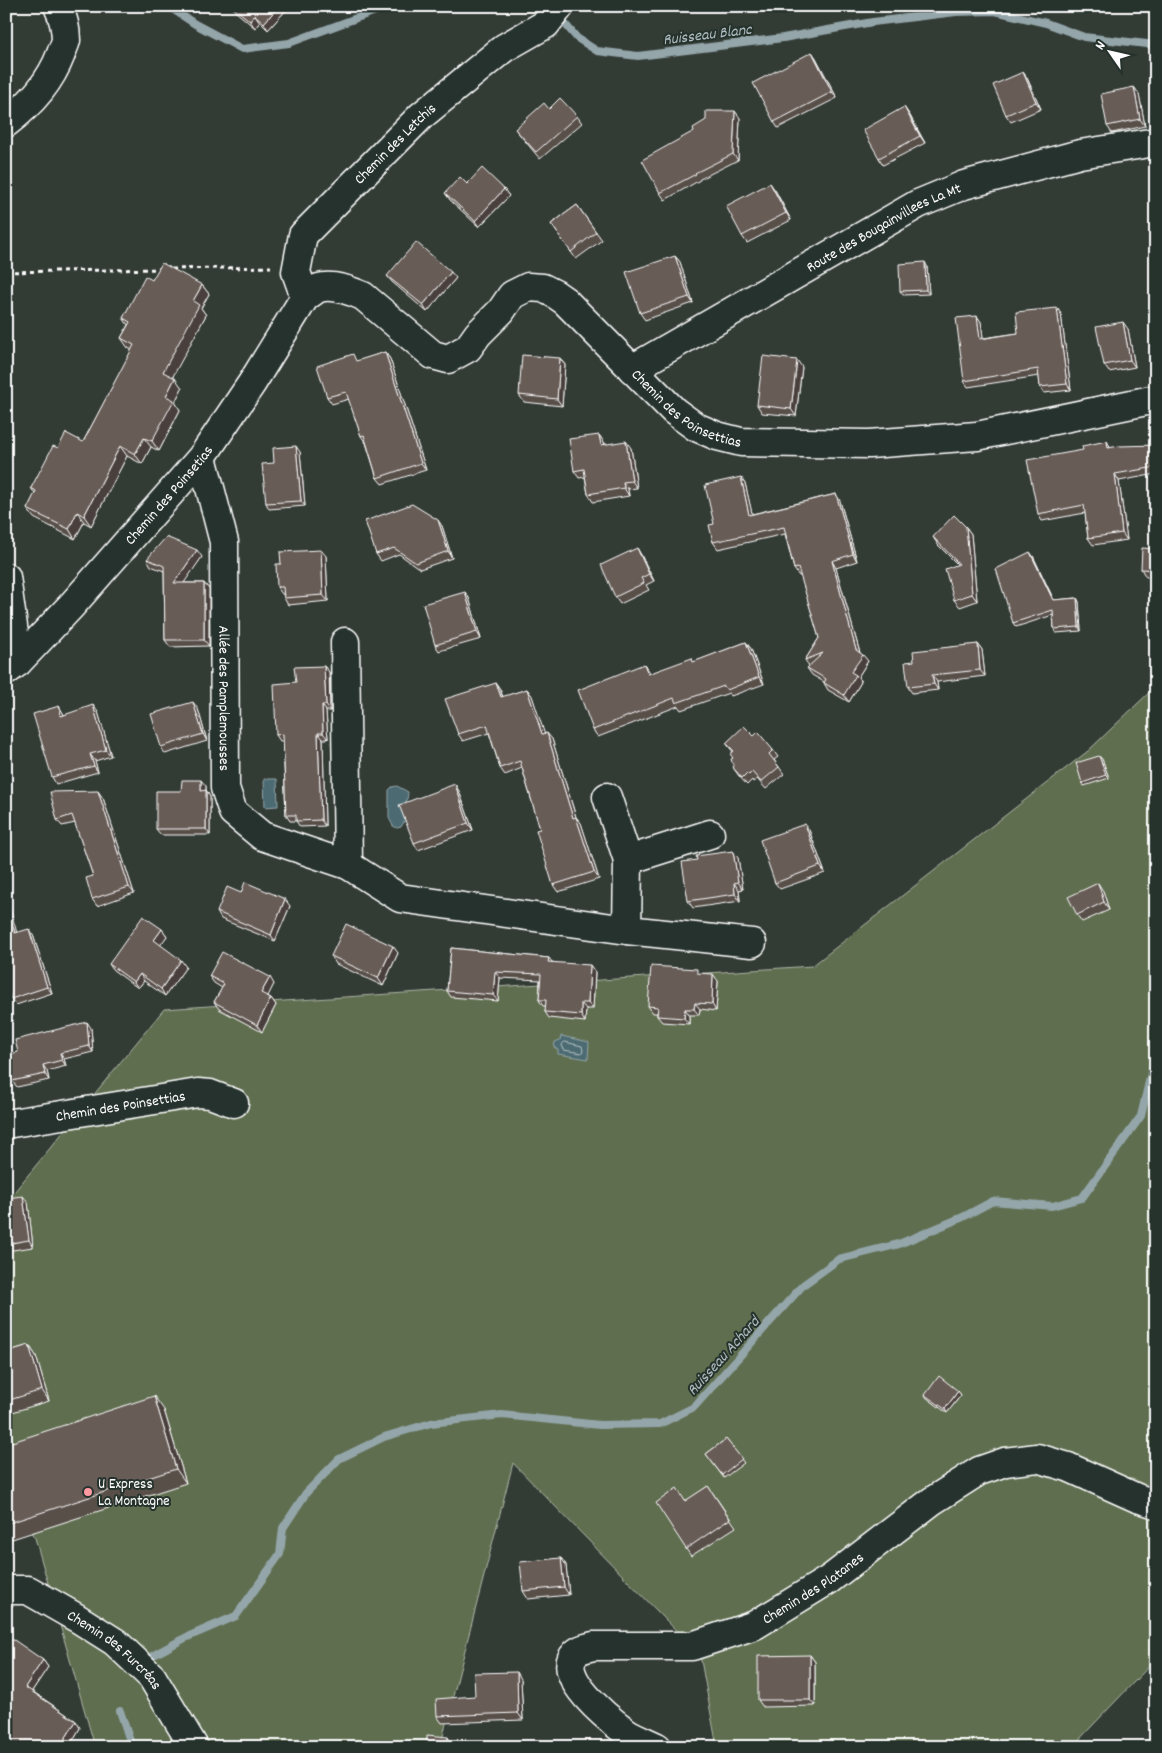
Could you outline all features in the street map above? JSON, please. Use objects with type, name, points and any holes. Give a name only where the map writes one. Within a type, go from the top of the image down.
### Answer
[{"type":"street","points":[[6,123],[40,92],[57,64],[66,41],[64,22],[58,6]]},
{"type":"street","name":"Chemin des Letchis","points":[[296,272],[303,235],[421,116],[504,48],[553,15]]},
{"type":"street","name":"Route des Bougainvillees La Mt","points":[[632,369],[927,200],[964,185],[1080,154],[1156,142]]},
{"type":"street","points":[[296,272],[305,297]]},
{"type":"street","name":"Chemin des Poinsettias","points":[[305,297],[319,288],[334,288],[363,296],[433,355],[448,359],[468,348],[478,334],[501,311],[512,295],[528,287],[543,288],[565,301],[674,411],[696,427],[717,436],[742,442],[869,444],[977,436],[1156,399]]},
{"type":"street","name":"Chemin des Poinsetias","points":[[12,667],[72,604],[202,457],[252,383],[305,297]]},
{"type":"street","name":"Allée des Pamplemousses","points":[[202,457],[224,542],[225,788],[233,812],[262,836],[348,865],[400,898],[627,930],[752,943]]},
{"type":"street","points":[[6,578],[12,667]]},
{"type":"street","points":[[345,642],[348,865]]},
{"type":"street","points":[[607,797],[628,860],[627,930]]},
{"type":"street","points":[[628,860],[710,834]]},
{"type":"street","name":"Chemin des Poinsettias","points":[[6,1124],[198,1093],[210,1094],[234,1103]]},
{"type":"street","name":"Chemin des Platanes","points":[[658,1747],[627,1733],[590,1702],[570,1670],[570,1661],[579,1650],[593,1646],[692,1646],[755,1625],[830,1579],[932,1501],[979,1471],[1005,1462],[1037,1458],[1068,1467],[1137,1498],[1156,1504]]},
{"type":"street","name":"Chemin des Furcréas","points":[[6,1590],[28,1590],[115,1642],[152,1677],[194,1747]]},
{"type":"path","points":[[6,272],[282,267],[296,272]]},
{"type":"green space","points":[[1156,686],[1156,1659],[1072,1747],[717,1747],[700,1655],[513,1463],[440,1747],[95,1747],[35,1538],[6,1497],[6,1202],[164,1009],[812,966],[1088,751]]},
{"type":"water","points":[[264,779],[277,779],[278,806],[265,807]]},
{"type":"water","points":[[397,786],[408,792],[408,796],[403,812],[405,820],[401,827],[397,828],[393,826],[389,818],[389,790]]},
{"type":"water","points":[[561,1036],[589,1042],[588,1059],[558,1054],[558,1050],[554,1047],[555,1042],[560,1040]]},
{"type":"building","points":[[232,6],[279,6],[264,23],[255,15],[250,21]]},
{"type":"building","points":[[812,52],[832,92],[774,122],[753,83]]},
{"type":"building","points":[[1023,72],[1036,102],[1006,115],[993,85]]},
{"type":"building","points":[[1134,87],[1140,119],[1107,126],[1101,94]]},
{"type":"building","points":[[560,98],[577,116],[536,152],[515,129],[544,103],[549,109]]},
{"type":"building","points":[[904,107],[920,136],[879,158],[863,130]]},
{"type":"building","points":[[706,111],[735,111],[733,154],[660,193],[642,160],[694,131],[693,128],[706,120]]},
{"type":"building","points":[[482,168],[504,189],[475,221],[445,193],[460,177],[467,184]]},
{"type":"building","points":[[770,183],[786,213],[742,236],[726,206]]},
{"type":"building","points":[[577,205],[596,232],[571,252],[551,224]]},
{"type":"building","points":[[416,242],[451,272],[423,305],[387,276]]},
{"type":"building","points":[[675,256],[689,297],[640,313],[626,272]]},
{"type":"building","points":[[925,262],[926,290],[900,291],[899,264]]},
{"type":"building","points":[[162,263],[202,285],[193,301],[199,305],[163,372],[175,378],[166,396],[174,400],[152,441],[144,438],[135,454],[120,446],[84,516],[77,512],[69,529],[27,509],[36,491],[31,488],[53,446],[58,448],[66,433],[83,442],[134,345],[121,338],[130,322],[123,318],[145,276],[152,280]]},
{"type":"building","points":[[1057,308],[1067,384],[1040,387],[1038,369],[964,381],[956,318],[977,316],[980,339],[1018,333],[1016,312]]},
{"type":"building","points":[[1123,322],[1130,360],[1104,365],[1096,327]]},
{"type":"building","points":[[385,352],[421,463],[377,478],[364,435],[361,436],[346,392],[327,397],[317,366],[353,354],[356,361]]},
{"type":"building","points":[[522,355],[560,358],[557,399],[519,395]]},
{"type":"building","points":[[763,356],[797,360],[791,409],[757,405]]},
{"type":"building","points":[[599,435],[601,445],[626,441],[632,481],[623,482],[624,488],[588,494],[584,469],[574,471],[569,439]]},
{"type":"building","points":[[1107,441],[1108,448],[1156,445],[1156,467],[1115,474],[1122,533],[1088,538],[1084,505],[1038,514],[1027,460],[1083,450],[1082,446]]},
{"type":"building","points":[[296,446],[301,501],[266,503],[262,464],[274,463],[273,448]]},
{"type":"building","points":[[741,477],[749,515],[836,494],[853,554],[832,561],[856,650],[863,655],[851,672],[856,675],[844,695],[824,683],[826,679],[807,668],[823,653],[805,660],[819,638],[798,568],[794,569],[784,527],[713,542],[709,525],[714,524],[705,485]]},
{"type":"building","points":[[412,504],[438,520],[448,551],[416,563],[394,548],[376,554],[365,521]]},
{"type":"building","points":[[954,515],[966,527],[972,594],[954,600],[945,569],[959,564],[933,537]]},
{"type":"building","points":[[166,537],[197,550],[174,583],[204,583],[204,640],[165,640],[164,566],[147,559]]},
{"type":"building","points":[[637,548],[649,574],[641,578],[644,583],[615,597],[601,565]]},
{"type":"building","points":[[1142,548],[1156,549],[1156,570],[1141,569]]},
{"type":"building","points":[[321,550],[323,595],[284,598],[283,587],[277,587],[276,564],[281,564],[280,552]]},
{"type":"building","points":[[1030,552],[1053,600],[1077,598],[1079,627],[1054,629],[1053,610],[1013,623],[996,569]]},
{"type":"building","points":[[465,592],[477,632],[435,645],[423,604]]},
{"type":"building","points":[[746,642],[759,677],[727,690],[724,686],[676,703],[674,698],[593,730],[578,690],[644,664],[648,674],[692,658],[693,662]]},
{"type":"building","points":[[978,644],[980,670],[932,675],[934,684],[908,687],[905,662],[914,661],[913,651]]},
{"type":"building","points":[[324,666],[326,705],[322,705],[323,733],[318,733],[321,820],[296,821],[296,815],[286,815],[283,734],[276,735],[274,684],[296,682],[294,667]]},
{"type":"building","points":[[496,683],[501,697],[527,689],[542,734],[547,733],[573,818],[576,817],[594,872],[553,885],[536,830],[540,829],[520,761],[500,768],[487,725],[458,734],[445,699]]},
{"type":"building","points":[[193,702],[203,734],[161,747],[151,714]]},
{"type":"building","points":[[93,705],[106,750],[90,754],[94,766],[52,777],[33,714],[59,706],[61,716]]},
{"type":"building","points":[[744,726],[754,736],[758,732],[773,750],[769,754],[779,767],[761,782],[752,772],[749,775],[747,773],[742,778],[734,769],[731,759],[733,758],[730,754],[734,751],[726,743]]},
{"type":"building","points":[[1099,756],[1106,775],[1082,783],[1076,763]]},
{"type":"building","points":[[182,780],[201,780],[201,791],[206,790],[206,829],[156,829],[156,791],[181,791]]},
{"type":"building","points":[[455,784],[468,823],[414,843],[399,805]]},
{"type":"building","points":[[98,791],[129,887],[92,899],[86,878],[93,876],[72,815],[57,820],[50,792]]},
{"type":"building","points":[[805,824],[820,866],[775,883],[760,840]]},
{"type":"building","points":[[733,851],[738,882],[734,883],[735,894],[688,901],[682,862],[697,860],[696,856]]},
{"type":"building","points":[[245,882],[285,899],[271,935],[217,912],[227,887],[241,893]]},
{"type":"building","points":[[1098,883],[1104,902],[1077,915],[1068,897]]},
{"type":"building","points":[[6,905],[15,933],[29,929],[47,987],[11,999],[6,983]]},
{"type":"building","points":[[143,916],[162,929],[154,940],[181,960],[161,989],[140,974],[134,982],[109,964]]},
{"type":"building","points":[[346,924],[393,946],[378,978],[331,956]]},
{"type":"building","points":[[451,948],[549,958],[548,962],[590,965],[588,1003],[581,1003],[581,1015],[545,1012],[546,1000],[539,1000],[541,974],[495,972],[493,995],[447,991]]},
{"type":"building","points":[[222,952],[270,977],[261,993],[271,998],[257,1025],[214,1002],[224,984],[209,976]]},
{"type":"building","points":[[651,966],[697,969],[697,973],[713,974],[712,1004],[695,1003],[694,1009],[685,1009],[684,1018],[657,1016],[658,1007],[648,1006]]},
{"type":"building","points":[[87,1022],[89,1046],[60,1053],[62,1060],[43,1065],[45,1074],[12,1081],[7,1055],[18,1052],[15,1040]]},
{"type":"building","points":[[23,1196],[29,1240],[6,1244],[6,1198]]},
{"type":"building","points":[[29,1345],[42,1390],[6,1401],[6,1352]]},
{"type":"building","points":[[939,1376],[958,1391],[945,1409],[925,1395]]},
{"type":"building","points":[[154,1396],[176,1469],[6,1524],[6,1444]]},
{"type":"building","points":[[726,1439],[742,1459],[722,1475],[706,1454]]},
{"type":"building","points":[[708,1486],[730,1519],[686,1549],[656,1503],[677,1488],[685,1501]]},
{"type":"building","points":[[561,1558],[564,1587],[523,1591],[520,1562]]},
{"type":"building","points":[[6,1640],[14,1640],[43,1660],[25,1687],[76,1721],[60,1747],[6,1747],[6,1712],[11,1705],[6,1701]]},
{"type":"building","points":[[810,1655],[810,1700],[758,1700],[758,1656]]},
{"type":"building","points":[[517,1672],[518,1713],[437,1716],[436,1699],[475,1696],[474,1673]]},
{"type":"building","points":[[427,1735],[448,1737],[447,1747],[427,1747]]},
{"type":"waterway","name":"Ruisseau Blanc","points":[[168,6],[195,24],[242,49],[289,43],[389,6]]},
{"type":"waterway","name":"Ruisseau Blanc","points":[[559,17],[577,38],[597,51],[638,56],[783,38],[873,22],[956,12],[995,11],[1046,23],[1084,37],[1156,45]]},
{"type":"waterway","name":"Ruisseau Achard","points":[[152,1656],[185,1638],[236,1616],[280,1554],[283,1528],[306,1493],[339,1459],[384,1437],[431,1423],[502,1415],[600,1425],[660,1424],[694,1407],[803,1285],[839,1259],[899,1244],[963,1217],[993,1201],[1052,1206],[1082,1198],[1141,1116],[1153,1065],[1156,1036]]},
{"type":"waterway","name":"Ruisseau Achard","points":[[120,1711],[132,1747]]},
{"type":"place","name":"U Express La Montagne","points":[[88,1492]]}]
